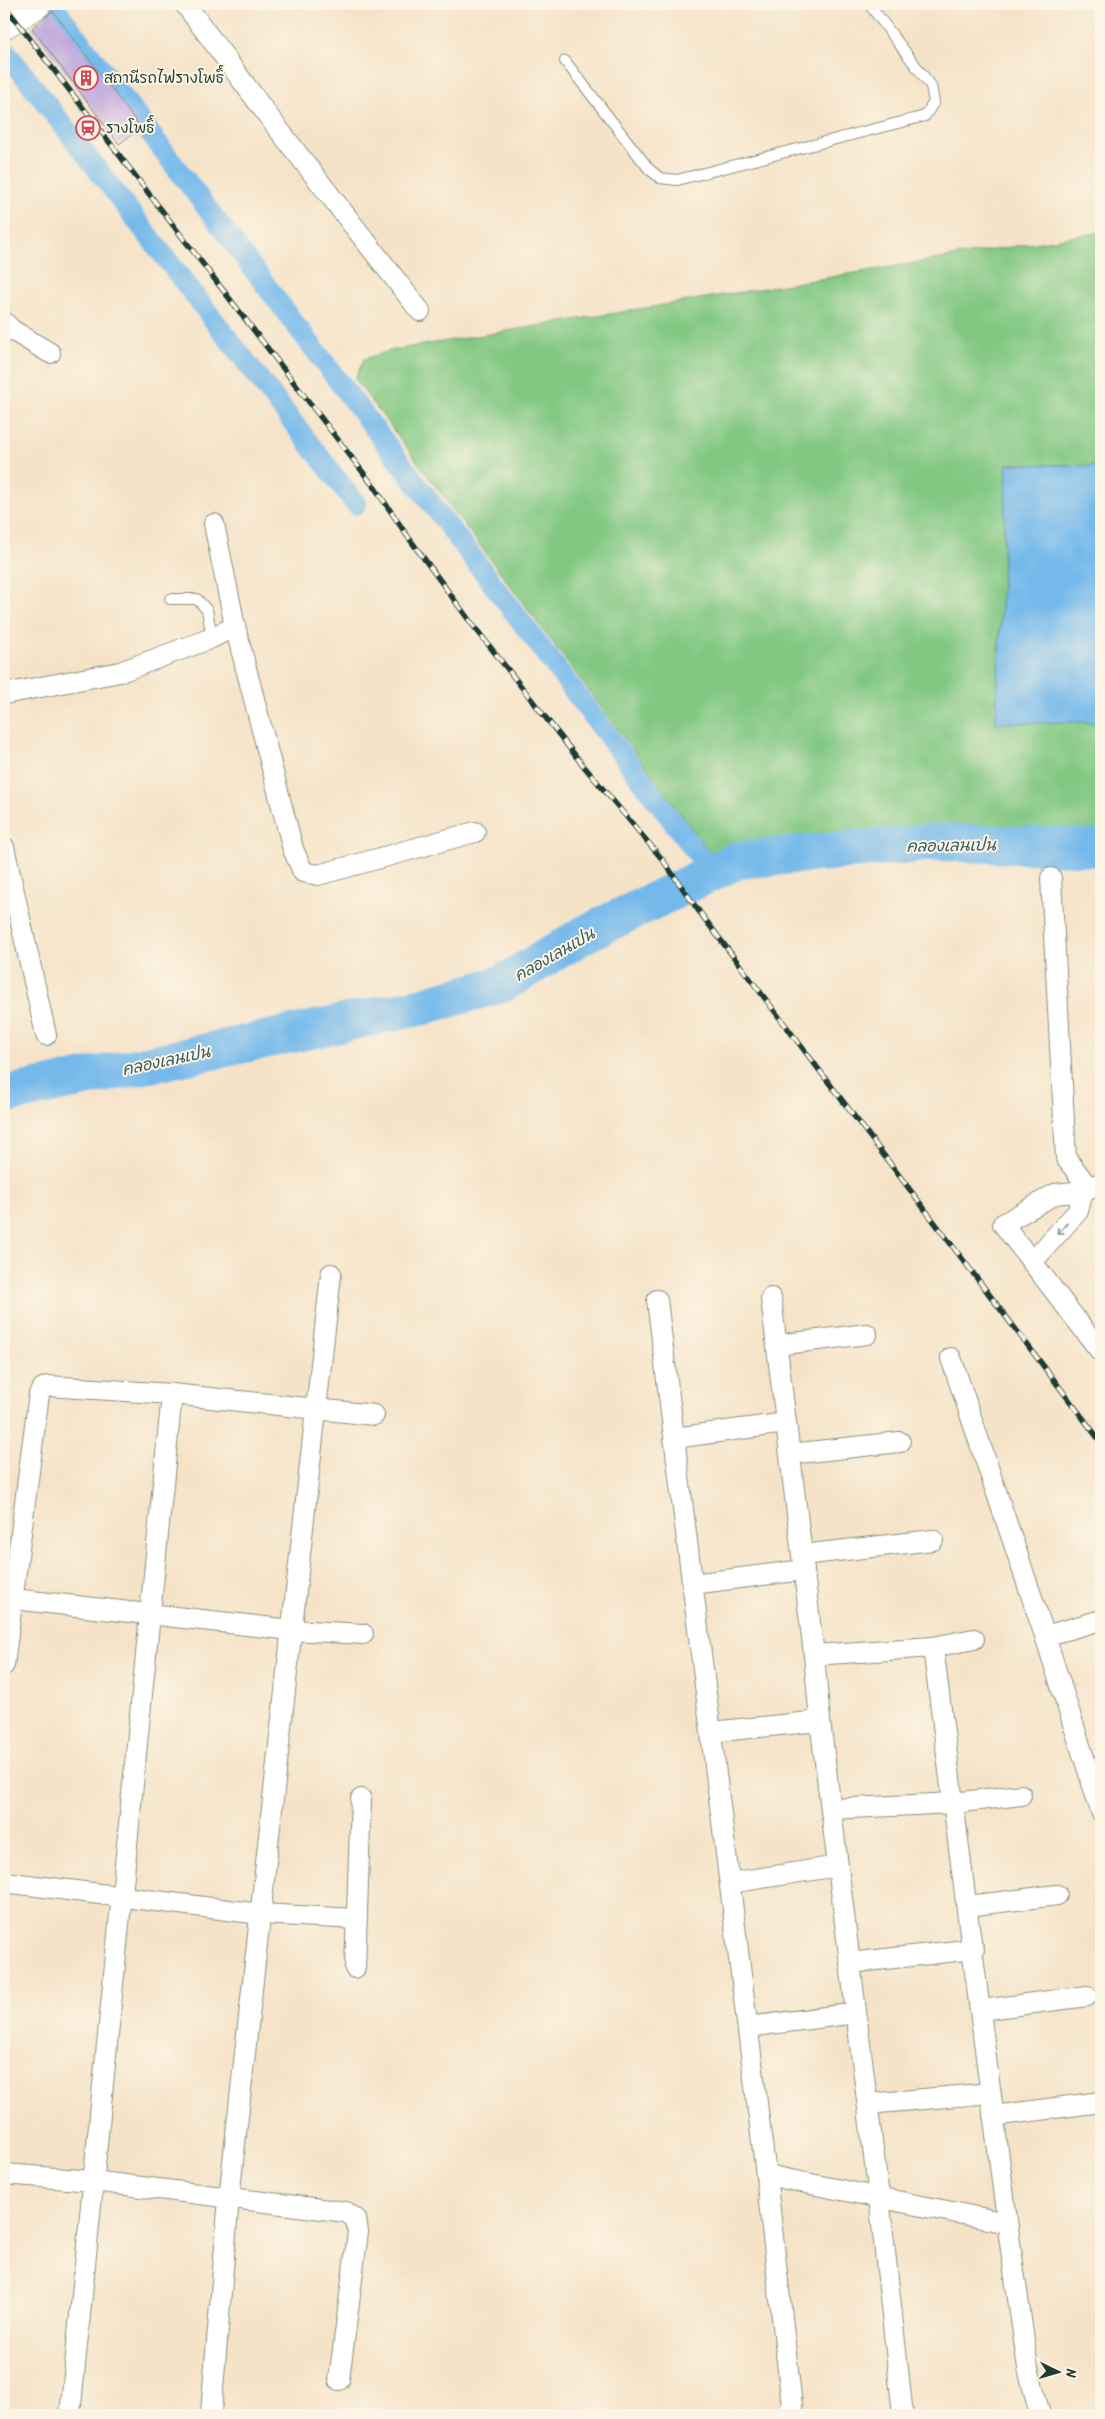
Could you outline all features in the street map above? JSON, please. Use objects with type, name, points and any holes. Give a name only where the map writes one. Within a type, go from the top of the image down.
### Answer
[{"type":"street","points":[[4,25],[37,4]]},
{"type":"street","points":[[185,4],[272,121],[420,311]]},
{"type":"street","points":[[4,322],[12,330],[50,353]]},
{"type":"street","points":[[214,524],[235,626],[293,849],[303,872],[318,875],[475,832]]},
{"type":"street","points":[[4,694],[120,672],[212,638],[235,626]]},
{"type":"street","points":[[4,847],[46,1035]]},
{"type":"street","points":[[1051,878],[1066,1158],[1091,1187]]},
{"type":"street","points":[[1091,1187],[1055,1194],[1003,1224],[1101,1352]]},
{"type":"street","points":[[1032,1262],[1078,1211],[1091,1187]]},
{"type":"street","points":[[211,2412],[229,2198],[331,1274]]},
{"type":"street","points":[[772,1298],[820,1721],[868,2104],[903,2415]]},
{"type":"street","points":[[657,1300],[748,2026],[793,2415]]},
{"type":"street","points":[[777,1345],[867,1334]]},
{"type":"street","points":[[951,1358],[1045,1636],[1101,1811]]},
{"type":"street","points":[[4,1666],[8,1598],[39,1394],[43,1388],[48,1386],[172,1394],[374,1415]]},
{"type":"street","points":[[70,2415],[172,1394]]},
{"type":"street","points":[[674,1438],[786,1423]]},
{"type":"street","points":[[790,1454],[900,1442]]},
{"type":"street","points":[[692,1584],[803,1562],[933,1540]]},
{"type":"street","points":[[8,1598],[292,1630],[363,1634]]},
{"type":"street","points":[[1045,1636],[1101,1620]]},
{"type":"street","points":[[814,1655],[933,1647],[974,1639]]},
{"type":"street","points":[[933,1647],[1028,2368],[1040,2415]]},
{"type":"street","points":[[710,1732],[820,1721]]},
{"type":"street","points":[[831,1809],[954,1803],[1020,1795]]},
{"type":"street","points":[[355,1968],[361,1799]]},
{"type":"street","points":[[730,1883],[838,1866]]},
{"type":"street","points":[[4,1882],[260,1914],[357,1918]]},
{"type":"street","points":[[968,1906],[1057,1895]]},
{"type":"street","points":[[850,1963],[974,1949]]},
{"type":"street","points":[[982,2010],[1087,1996]]},
{"type":"street","points":[[748,2026],[856,2013]]},
{"type":"street","points":[[868,2104],[991,2094]]},
{"type":"street","points":[[994,2116],[1101,2102]]},
{"type":"street","points":[[4,2174],[93,2182],[346,2212],[356,2219],[358,2232],[339,2380]]},
{"type":"street","points":[[766,2174],[1008,2222]]},
{"type":"lane","points":[[565,61],[649,169],[660,178],[677,180],[925,116],[934,102],[931,86],[869,4]]},
{"type":"lane","points":[[170,599],[197,599],[208,610],[212,638]]},
{"type":"green space","points":[[1101,232],[1101,466],[1007,464],[996,723],[1101,722],[1101,832],[1025,830],[865,834],[711,854],[355,379],[364,359],[393,350]]},
{"type":"water","points":[[1007,464],[1101,466],[1101,722],[996,723]]},
{"type":"building","name":"สถานีรถไฟรางโพธิ์","points":[[53,11],[141,128],[119,144],[32,28]]},
{"type":"waterway","points":[[52,4],[712,873]]},
{"type":"waterway","points":[[4,49],[356,504]]},
{"type":"waterway","name":"คลองเลนเปน","points":[[4,1095],[419,1007],[502,984],[585,934],[738,860],[938,842],[1101,848]]},
{"type":"railway","points":[[4,5],[375,488],[469,620],[582,764],[662,859],[698,910],[1101,1442]]},
{"type":"place","name":"สถานีรถไฟรางโพธิ์","points":[[86,78]]},
{"type":"place","name":"รางโพธิ์","points":[[88,128]]}]
